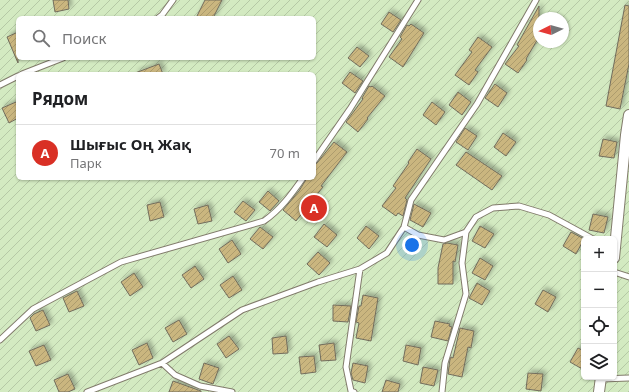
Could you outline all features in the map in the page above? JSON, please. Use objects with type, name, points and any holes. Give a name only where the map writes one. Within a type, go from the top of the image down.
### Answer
[{"type":"street","points":[[616,236],[629,115]]},
{"type":"street","points":[[599,392],[601,380]]},
{"type":"lane","points":[[161,16],[173,0]]},
{"type":"lane","points":[[316,158],[350,109],[418,0]]},
{"type":"lane","points":[[87,392],[162,363],[242,310],[318,282],[360,269],[387,254],[404,227],[412,200],[477,104],[536,0]]},
{"type":"lane","points":[[27,72],[57,60]]},
{"type":"lane","points":[[0,85],[16,77]]},
{"type":"lane","points":[[0,340],[33,310],[121,262],[264,221],[275,213],[302,180]]},
{"type":"lane","points":[[442,392],[445,363],[466,294],[462,263],[466,232],[476,217],[493,208],[519,206],[549,215],[588,236]]},
{"type":"lane","points":[[404,227],[418,235],[444,240],[466,232]]},
{"type":"lane","points":[[354,392],[351,391],[346,367],[360,269]]},
{"type":"lane","points":[[617,273],[629,277]]},
{"type":"lane","points":[[162,363],[175,375],[200,386],[232,392]]},
{"type":"lane","points":[[617,378],[629,378]]},
{"type":"green space","points":[[0,0],[629,0],[629,392],[0,392]]},
{"type":"building","points":[[53,0],[68,0],[69,9],[55,12]]},
{"type":"building","points":[[205,0],[222,0],[214,16],[197,16]]},
{"type":"building","points":[[625,5],[629,6],[629,64],[620,109],[606,106]]},
{"type":"building","points":[[539,6],[539,12],[536,12]]},
{"type":"building","points":[[389,12],[401,20],[393,32],[381,24]]},
{"type":"building","points":[[533,17],[533,47],[526,59],[527,60],[518,73],[505,64],[519,46],[517,45]]},
{"type":"building","points":[[411,24],[424,33],[403,67],[389,57],[402,39],[400,37],[407,25],[409,26]]},
{"type":"building","points":[[16,33],[16,58],[7,37]]},
{"type":"building","points":[[478,37],[492,47],[475,70],[478,72],[469,85],[455,75],[472,52],[469,50]]},
{"type":"building","points":[[357,47],[369,56],[360,67],[348,58]]},
{"type":"building","points":[[159,64],[162,72],[138,72]]},
{"type":"building","points":[[350,72],[363,81],[355,93],[342,83]]},
{"type":"building","points":[[495,84],[507,93],[498,107],[485,98]]},
{"type":"building","points":[[369,86],[372,86],[385,96],[367,118],[368,119],[358,132],[346,122],[363,99],[362,98]]},
{"type":"building","points":[[458,92],[471,102],[462,115],[449,105]]},
{"type":"building","points":[[16,102],[16,119],[9,123],[2,108]]},
{"type":"building","points":[[432,102],[445,112],[436,125],[423,115]]},
{"type":"building","points":[[465,128],[477,136],[468,150],[456,142]]},
{"type":"building","points":[[503,133],[516,142],[506,156],[494,147]]},
{"type":"building","points":[[603,139],[617,142],[614,158],[599,156]]},
{"type":"building","points":[[334,142],[347,152],[321,186],[323,187],[296,221],[283,210],[299,191],[306,180],[316,180],[317,163]]},
{"type":"building","points":[[417,149],[431,159],[405,198],[407,200],[403,216],[398,213],[396,216],[382,206],[396,188],[393,186]]},
{"type":"building","points":[[466,152],[502,176],[492,190],[456,165]]},
{"type":"building","points":[[268,191],[279,201],[270,211],[259,202]]},
{"type":"building","points":[[243,201],[255,210],[246,221],[234,212]]},
{"type":"building","points":[[160,202],[164,217],[150,221],[147,205]]},
{"type":"building","points":[[414,204],[431,213],[423,227],[410,220]]},
{"type":"building","points":[[208,205],[212,221],[198,224],[194,209]]},
{"type":"building","points":[[593,214],[608,217],[604,233],[589,230]]},
{"type":"building","points":[[324,224],[337,235],[327,247],[314,237]]},
{"type":"building","points":[[366,226],[379,236],[369,249],[357,238]]},
{"type":"building","points":[[480,226],[494,234],[485,248],[472,241]]},
{"type":"building","points":[[260,227],[273,237],[263,249],[250,239]]},
{"type":"building","points":[[571,232],[581,237],[581,245],[576,254],[563,246]]},
{"type":"building","points":[[232,240],[241,254],[228,263],[219,249]]},
{"type":"building","points":[[447,243],[458,245],[455,262],[453,261],[453,284],[438,284],[438,268],[443,244]]},
{"type":"building","points":[[318,252],[330,263],[319,275],[307,264]]},
{"type":"building","points":[[480,258],[493,266],[485,280],[472,273]]},
{"type":"building","points":[[195,266],[204,279],[191,288],[182,275]]},
{"type":"building","points":[[134,273],[143,287],[130,296],[121,282]]},
{"type":"building","points":[[233,276],[242,290],[229,298],[220,285]]},
{"type":"building","points":[[477,283],[490,291],[482,305],[469,298]]},
{"type":"building","points":[[543,290],[556,297],[548,312],[535,304]]},
{"type":"building","points":[[77,291],[84,306],[69,312],[63,298]]},
{"type":"building","points":[[363,295],[378,298],[371,341],[356,338],[359,323],[356,322]]},
{"type":"building","points":[[333,305],[351,306],[348,322],[333,321]]},
{"type":"building","points":[[43,310],[50,325],[36,331],[30,318],[34,314]]},
{"type":"building","points":[[179,320],[187,334],[173,342],[165,328]]},
{"type":"building","points":[[435,321],[450,324],[449,326],[452,327],[448,341],[431,337]]},
{"type":"building","points":[[460,328],[474,331],[471,348],[468,347],[462,377],[448,374],[450,359],[451,357],[453,358]]},
{"type":"building","points":[[229,336],[239,349],[226,358],[217,344]]},
{"type":"building","points":[[286,336],[288,353],[273,354],[272,338]]},
{"type":"building","points":[[147,343],[153,358],[139,365],[132,350]]},
{"type":"building","points":[[334,343],[336,360],[321,361],[319,345]]},
{"type":"building","points":[[44,345],[51,360],[36,366],[29,351]]},
{"type":"building","points":[[406,345],[421,348],[418,365],[403,361]]},
{"type":"building","points":[[578,348],[581,350],[581,368],[570,362]]},
{"type":"building","points":[[314,356],[316,372],[301,374],[299,357]]},
{"type":"building","points":[[204,363],[219,368],[213,384],[199,379]]},
{"type":"building","points":[[353,363],[368,366],[365,383],[353,380],[351,373]]},
{"type":"building","points":[[423,367],[438,370],[434,386],[420,383]]},
{"type":"building","points":[[528,373],[543,374],[541,391],[526,389]]},
{"type":"building","points":[[68,374],[75,389],[68,392],[59,392],[54,380]]},
{"type":"building","points":[[386,380],[400,384],[398,392],[382,392]]},
{"type":"building","points":[[173,381],[201,391],[201,392],[169,392]]},
{"type":"place","name":"Шығыс Оң Жақ","points":[[314,208]]}]
